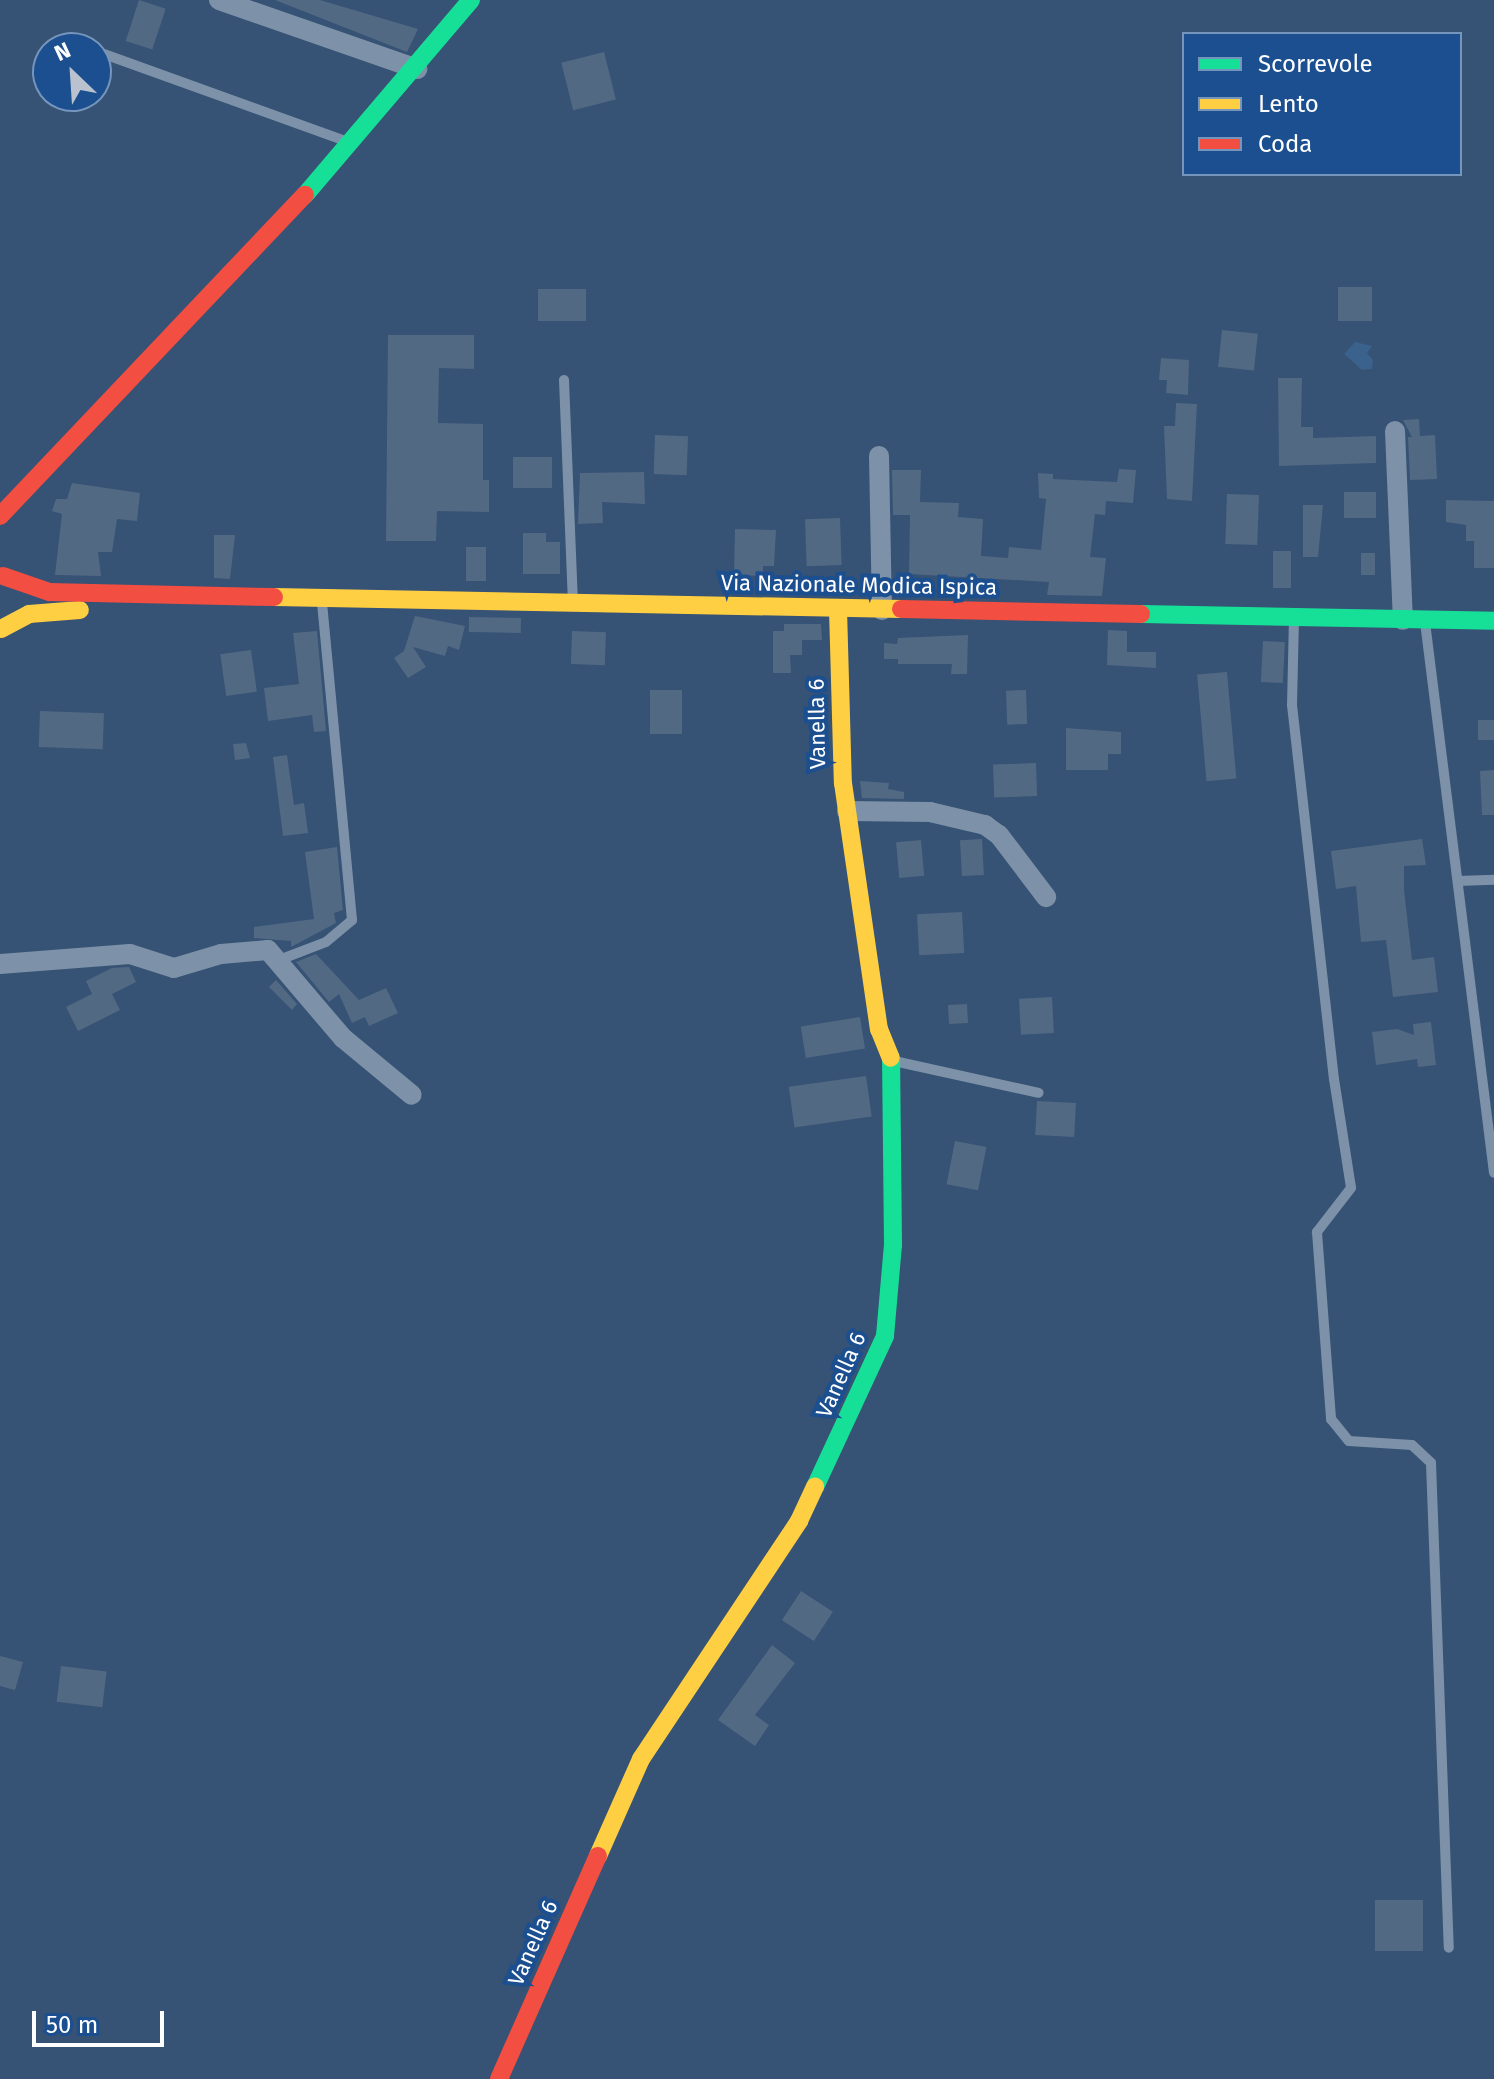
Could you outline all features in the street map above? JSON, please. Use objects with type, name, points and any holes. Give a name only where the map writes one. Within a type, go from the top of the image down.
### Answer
[{"type":"street","points":[[219,0],[417,69]]},
{"type":"street","points":[[0,518],[353,144],[471,0]]},
{"type":"street","points":[[1395,431],[1403,620]]},
{"type":"street","points":[[879,456],[882,610]]},
{"type":"street","points":[[1,574],[49,592],[224,597]]},
{"type":"street","points":[[0,630],[11,609],[1,574]]},
{"type":"street","points":[[0,630],[48,610],[117,610],[224,597]]},
{"type":"street","name":"Via Nazionale Modica Ispica","points":[[224,597],[1494,621]]},
{"type":"street","name":"Vanella 6","points":[[499,2079],[641,1759],[799,1521],[880,1354],[893,1245],[892,1061],[879,1029],[847,811],[838,609]]},
{"type":"street","points":[[847,811],[930,812],[985,825],[999,835],[1046,897]]},
{"type":"street","points":[[0,964],[130,954],[174,968],[221,954],[268,950],[343,1038],[412,1095]]},
{"type":"lane","points":[[112,57],[353,144]]},
{"type":"lane","points":[[564,380],[573,603]]},
{"type":"lane","points":[[279,960],[326,942],[352,920],[321,599]]},
{"type":"lane","points":[[1294,616],[1292,705],[1334,1079],[1351,1188],[1317,1232],[1331,1419],[1349,1441],[1412,1445],[1431,1463],[1449,1948]]},
{"type":"lane","points":[[1424,620],[1494,1173]]},
{"type":"lane","points":[[1458,881],[1494,880]]},
{"type":"lane","points":[[892,1061],[1039,1093]]},
{"type":"water","points":[[1355,342],[1372,346],[1367,353],[1373,360],[1372,369],[1362,370],[1344,354]]},
{"type":"building","points":[[139,0],[166,9],[152,50],[126,41]]},
{"type":"building","points":[[275,0],[320,0],[418,29],[407,52]]},
{"type":"building","points":[[604,52],[616,100],[573,110],[561,63]]},
{"type":"building","points":[[1338,287],[1372,287],[1372,321],[1338,321]]},
{"type":"building","points":[[538,289],[586,289],[586,321],[538,321]]},
{"type":"building","points":[[1222,330],[1258,334],[1254,371],[1218,367]]},
{"type":"building","points":[[388,335],[474,335],[474,369],[439,368],[438,423],[483,424],[483,480],[489,480],[489,512],[437,511],[436,541],[386,541]]},
{"type":"building","points":[[1161,358],[1189,360],[1188,395],[1166,393],[1167,380],[1159,380]]},
{"type":"building","points":[[1278,378],[1302,378],[1301,427],[1313,427],[1313,438],[1376,436],[1376,463],[1279,466]]},
{"type":"building","points":[[1176,403],[1197,404],[1192,501],[1167,499],[1164,426],[1175,426]]},
{"type":"building","points":[[1419,419],[1420,436],[1435,435],[1437,479],[1410,480],[1408,437],[1412,437],[1403,420]]},
{"type":"building","points":[[655,435],[688,436],[687,475],[654,474]]},
{"type":"building","points":[[513,457],[552,457],[552,488],[513,488]]},
{"type":"building","points":[[1119,469],[1136,470],[1133,503],[1106,501],[1105,515],[1095,514],[1090,557],[1106,558],[1102,596],[1047,595],[1049,582],[909,574],[910,515],[893,515],[892,470],[921,470],[920,502],[959,503],[958,517],[983,519],[981,556],[1008,558],[1009,547],[1041,550],[1046,499],[1039,498],[1038,473],[1053,474],[1053,479],[1117,482]]},
{"type":"building","points":[[644,472],[645,504],[602,502],[603,523],[578,524],[580,473]]},
{"type":"building","points":[[72,483],[140,493],[137,521],[117,519],[112,552],[98,552],[101,576],[55,575],[62,514],[52,511],[56,499],[67,499]]},
{"type":"building","points":[[1344,492],[1376,492],[1376,518],[1344,518]]},
{"type":"building","points":[[1227,494],[1259,495],[1257,545],[1225,544]]},
{"type":"building","points":[[1446,500],[1494,501],[1494,568],[1474,568],[1474,541],[1466,541],[1466,525],[1446,522]]},
{"type":"building","points":[[1303,505],[1323,505],[1318,557],[1303,557]]},
{"type":"building","points":[[840,518],[842,565],[807,566],[805,519]]},
{"type":"building","points":[[735,529],[776,530],[774,566],[763,566],[763,576],[734,575]]},
{"type":"building","points":[[523,533],[546,533],[546,542],[560,542],[560,574],[523,574]]},
{"type":"building","points":[[214,535],[235,535],[230,579],[214,578]]},
{"type":"building","points":[[466,547],[486,547],[486,581],[466,581]]},
{"type":"building","points":[[1273,551],[1291,551],[1291,588],[1273,588]]},
{"type":"building","points":[[1361,553],[1375,553],[1375,575],[1361,575]]},
{"type":"building","points":[[415,616],[465,626],[459,650],[448,646],[445,656],[413,647],[426,667],[408,678],[394,658],[404,651]]},
{"type":"building","points":[[469,617],[521,618],[521,633],[469,632]]},
{"type":"building","points":[[784,624],[821,624],[822,640],[802,640],[802,655],[790,655],[791,673],[773,673],[773,631],[784,631]]},
{"type":"building","points":[[1108,630],[1127,631],[1127,652],[1156,652],[1156,668],[1107,665]]},
{"type":"building","points":[[317,631],[326,731],[314,732],[312,715],[268,721],[264,688],[299,684],[293,633]]},
{"type":"building","points":[[572,631],[606,632],[605,665],[571,664]]},
{"type":"building","points":[[968,635],[967,674],[951,674],[952,664],[898,664],[898,659],[884,659],[884,643],[897,644],[898,638]]},
{"type":"building","points":[[1263,641],[1285,642],[1283,683],[1261,682]]},
{"type":"building","points":[[251,650],[257,692],[226,696],[220,654]]},
{"type":"building","points":[[1227,672],[1236,779],[1206,781],[1197,675]]},
{"type":"building","points":[[650,690],[682,690],[682,734],[650,734]]},
{"type":"building","points":[[1026,690],[1027,724],[1007,725],[1006,691]]},
{"type":"building","points":[[40,711],[104,713],[103,749],[39,747]]},
{"type":"building","points":[[1478,720],[1494,720],[1494,740],[1478,740]]},
{"type":"building","points":[[1066,728],[1121,732],[1121,754],[1108,754],[1108,770],[1066,770]]},
{"type":"building","points":[[246,743],[250,758],[235,760],[233,744]]},
{"type":"building","points":[[287,755],[294,805],[304,803],[308,833],[283,836],[273,757]]},
{"type":"building","points":[[1036,763],[1037,796],[994,797],[993,765]]},
{"type":"building","points":[[1494,770],[1494,815],[1482,815],[1480,771]]},
{"type":"building","points":[[860,781],[889,783],[888,789],[904,792],[904,799],[862,798]]},
{"type":"building","points":[[982,839],[984,875],[962,876],[960,840]]},
{"type":"building","points":[[1422,839],[1426,865],[1404,866],[1404,890],[1412,960],[1434,957],[1438,992],[1393,997],[1386,940],[1361,942],[1356,886],[1336,889],[1331,851]]},
{"type":"building","points":[[921,840],[924,876],[899,878],[896,842]]},
{"type":"building","points":[[337,847],[343,910],[334,913],[336,923],[291,947],[291,941],[254,938],[254,927],[314,919],[305,852]]},
{"type":"building","points":[[962,912],[964,953],[919,955],[917,914]]},
{"type":"building","points":[[316,954],[359,1000],[386,988],[398,1013],[369,1026],[365,1017],[352,1023],[339,994],[329,1002],[296,962]]},
{"type":"building","points":[[129,967],[136,982],[112,994],[120,1010],[78,1031],[66,1007],[92,994],[86,981],[112,968]]},
{"type":"building","points":[[276,980],[297,1004],[292,1010],[269,987]]},
{"type":"building","points":[[1052,997],[1054,1033],[1021,1035],[1019,999]]},
{"type":"building","points":[[967,1004],[968,1023],[949,1024],[948,1005]]},
{"type":"building","points":[[860,1017],[865,1049],[806,1058],[801,1026]]},
{"type":"building","points":[[1431,1022],[1436,1065],[1418,1067],[1417,1059],[1376,1065],[1372,1032],[1397,1029],[1414,1035],[1413,1024]]},
{"type":"building","points":[[866,1076],[872,1117],[794,1127],[789,1087]]},
{"type":"building","points":[[1037,1101],[1076,1103],[1074,1137],[1035,1135]]},
{"type":"building","points":[[955,1141],[986,1147],[978,1190],[947,1184]]},
{"type":"building","points":[[801,1591],[833,1612],[814,1641],[782,1620]]},
{"type":"building","points":[[772,1645],[795,1663],[755,1715],[769,1725],[755,1746],[718,1720]]},
{"type":"building","points":[[0,1656],[23,1662],[15,1690],[0,1686]]},
{"type":"building","points":[[61,1666],[107,1672],[102,1707],[57,1702]]},
{"type":"building","points":[[1375,1900],[1423,1900],[1423,1951],[1375,1951]]},
{"type":"traffic: fast","points":[[305,195],[471,0]]},
{"type":"traffic: fast","points":[[1141,614],[1494,621]]},
{"type":"traffic: fast","points":[[815,1487],[885,1336],[893,1245],[891,1058]]},
{"type":"traffic: slow","points":[[274,597],[901,609]]},
{"type":"traffic: slow","points":[[838,609],[843,783],[879,1029],[891,1058]]},
{"type":"traffic: slow","points":[[1,629],[29,614],[80,610]]},
{"type":"traffic: slow","points":[[598,1856],[641,1759],[799,1521],[815,1487]]},
{"type":"traffic: jam","points":[[0,516],[305,195]]},
{"type":"traffic: jam","points":[[3,576],[49,592],[274,597]]},
{"type":"traffic: jam","points":[[901,609],[1141,614]]},
{"type":"traffic: jam","points":[[499,2079],[598,1856]]}]
